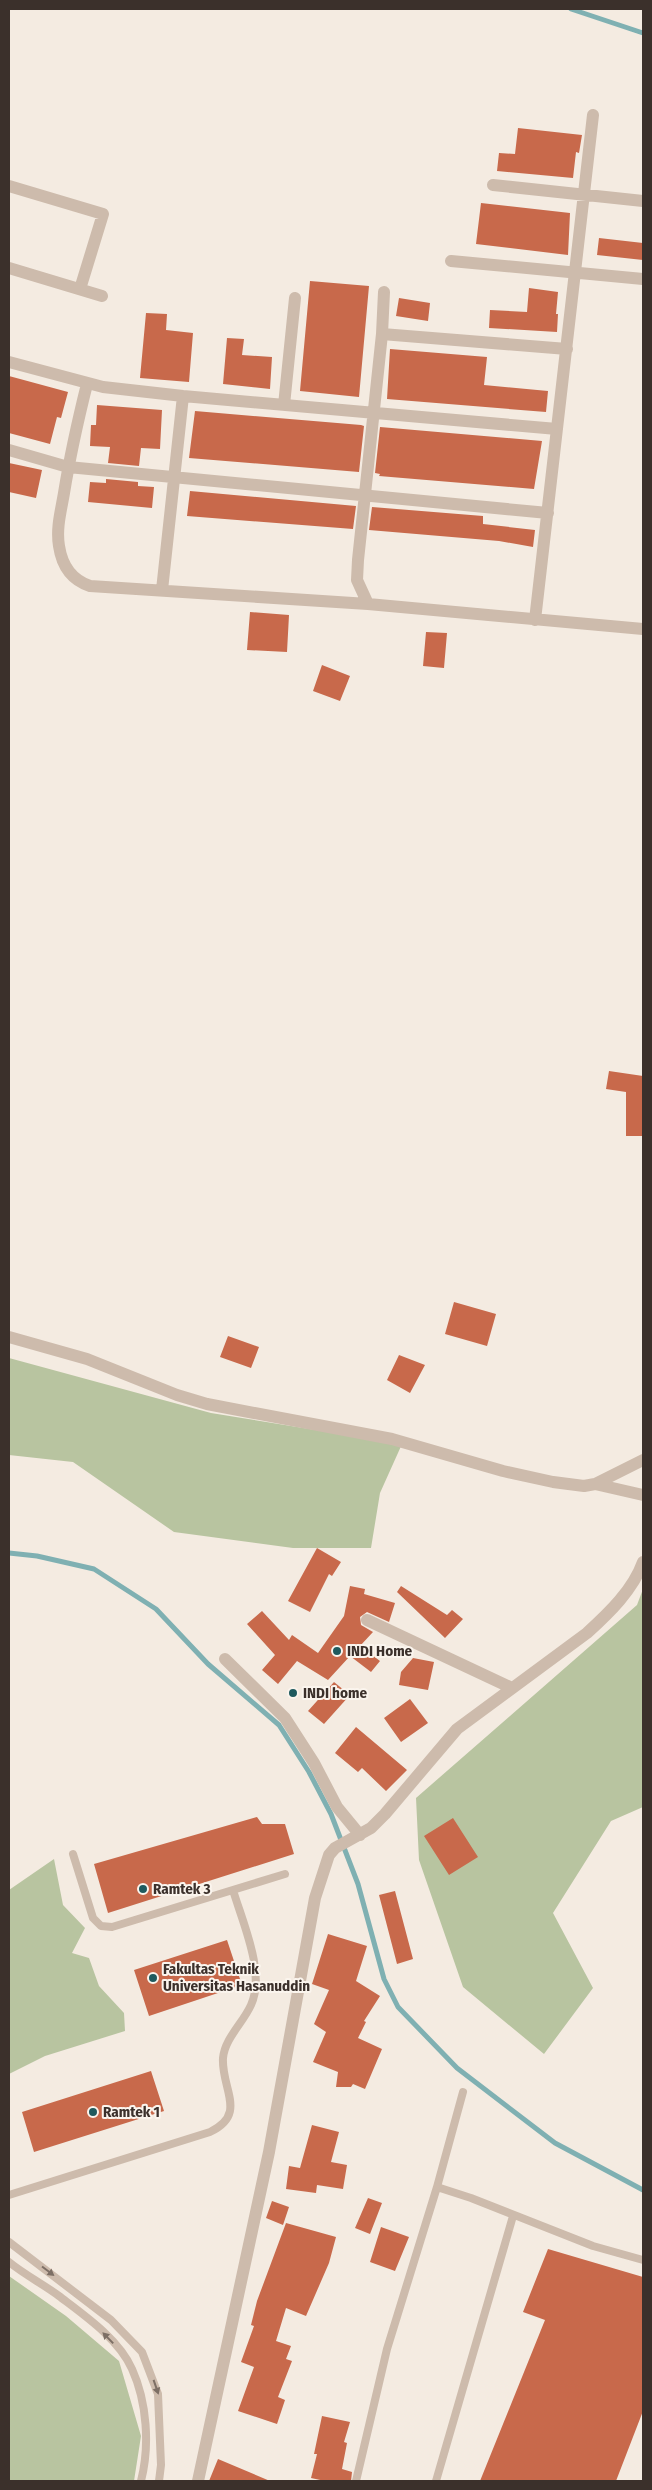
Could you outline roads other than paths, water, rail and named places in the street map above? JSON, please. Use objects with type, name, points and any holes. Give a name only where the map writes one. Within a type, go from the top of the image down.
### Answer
[{"type":"street","points":[[534,620],[593,115]]},
{"type":"street","points":[[493,185],[643,201]]},
{"type":"street","points":[[9,186],[103,214],[80,289]]},
{"type":"street","points":[[451,261],[643,279]]},
{"type":"street","points":[[9,268],[102,296]]},
{"type":"street","points":[[368,604],[357,580],[364,494],[382,334],[384,292]]},
{"type":"street","points":[[284,406],[295,298]]},
{"type":"street","points":[[382,334],[566,349]]},
{"type":"street","points":[[9,362],[87,384],[183,396],[557,428]]},
{"type":"street","points":[[87,384],[68,467],[57,531],[59,549],[66,569],[77,582],[90,586],[368,604],[643,629]]},
{"type":"street","points":[[162,590],[183,396]]},
{"type":"street","points":[[9,450],[68,467],[548,513]]},
{"type":"street","points":[[9,1337],[86,1359],[177,1395],[208,1404],[392,1439],[503,1471],[553,1482],[584,1486],[595,1484],[643,1460]]},
{"type":"street","points":[[595,1484],[643,1495]]},
{"type":"street","points":[[198,2481],[269,2152],[316,1898],[326,1862],[335,1848],[355,1838],[385,1814],[456,1729],[587,1633],[603,1619],[634,1581],[643,1562]]},
{"type":"street","points":[[367,1620],[512,1688]]},
{"type":"street","points":[[225,1659],[285,1718],[314,1763],[355,1838]]},
{"type":"lane","points":[[74,1854],[93,1918],[101,1926],[112,1927],[285,1874]]},
{"type":"lane","points":[[9,2195],[210,2132],[223,2126],[229,2118],[231,2109],[223,2061],[225,2048],[252,2004],[256,1984],[254,1961],[233,1890]]},
{"type":"lane","points":[[356,2481],[387,2349],[463,2092]]},
{"type":"lane","points":[[436,2187],[471,2198],[593,2246],[643,2260]]},
{"type":"lane","points":[[436,2481],[513,2216]]},
{"type":"lane","points":[[9,2242],[111,2320],[142,2352],[158,2394],[161,2465],[159,2481]]},
{"type":"lane","points":[[9,2262],[36,2282],[58,2295],[98,2328],[131,2368],[140,2394],[146,2431],[141,2481]]},
{"type":"waterway","points":[[571,9],[643,33]]},
{"type":"waterway","points":[[9,1553],[37,1556],[94,1569],[156,1609],[208,1664],[279,1725],[309,1772],[331,1814],[358,1884],[384,1979],[398,2007],[457,2068],[555,2143],[643,2190]]},
{"type":"place","name":"INDI Home","points":[[337,1651]]},
{"type":"place","name":"INDI home","points":[[293,1693]]},
{"type":"place","name":"Ramtek 3","points":[[143,1889]]},
{"type":"place","name":"Fakultas Teknik Universitas Hasanuddin","points":[[153,1978]]},
{"type":"place","name":"Ramtek 1","points":[[93,2112]]}]
